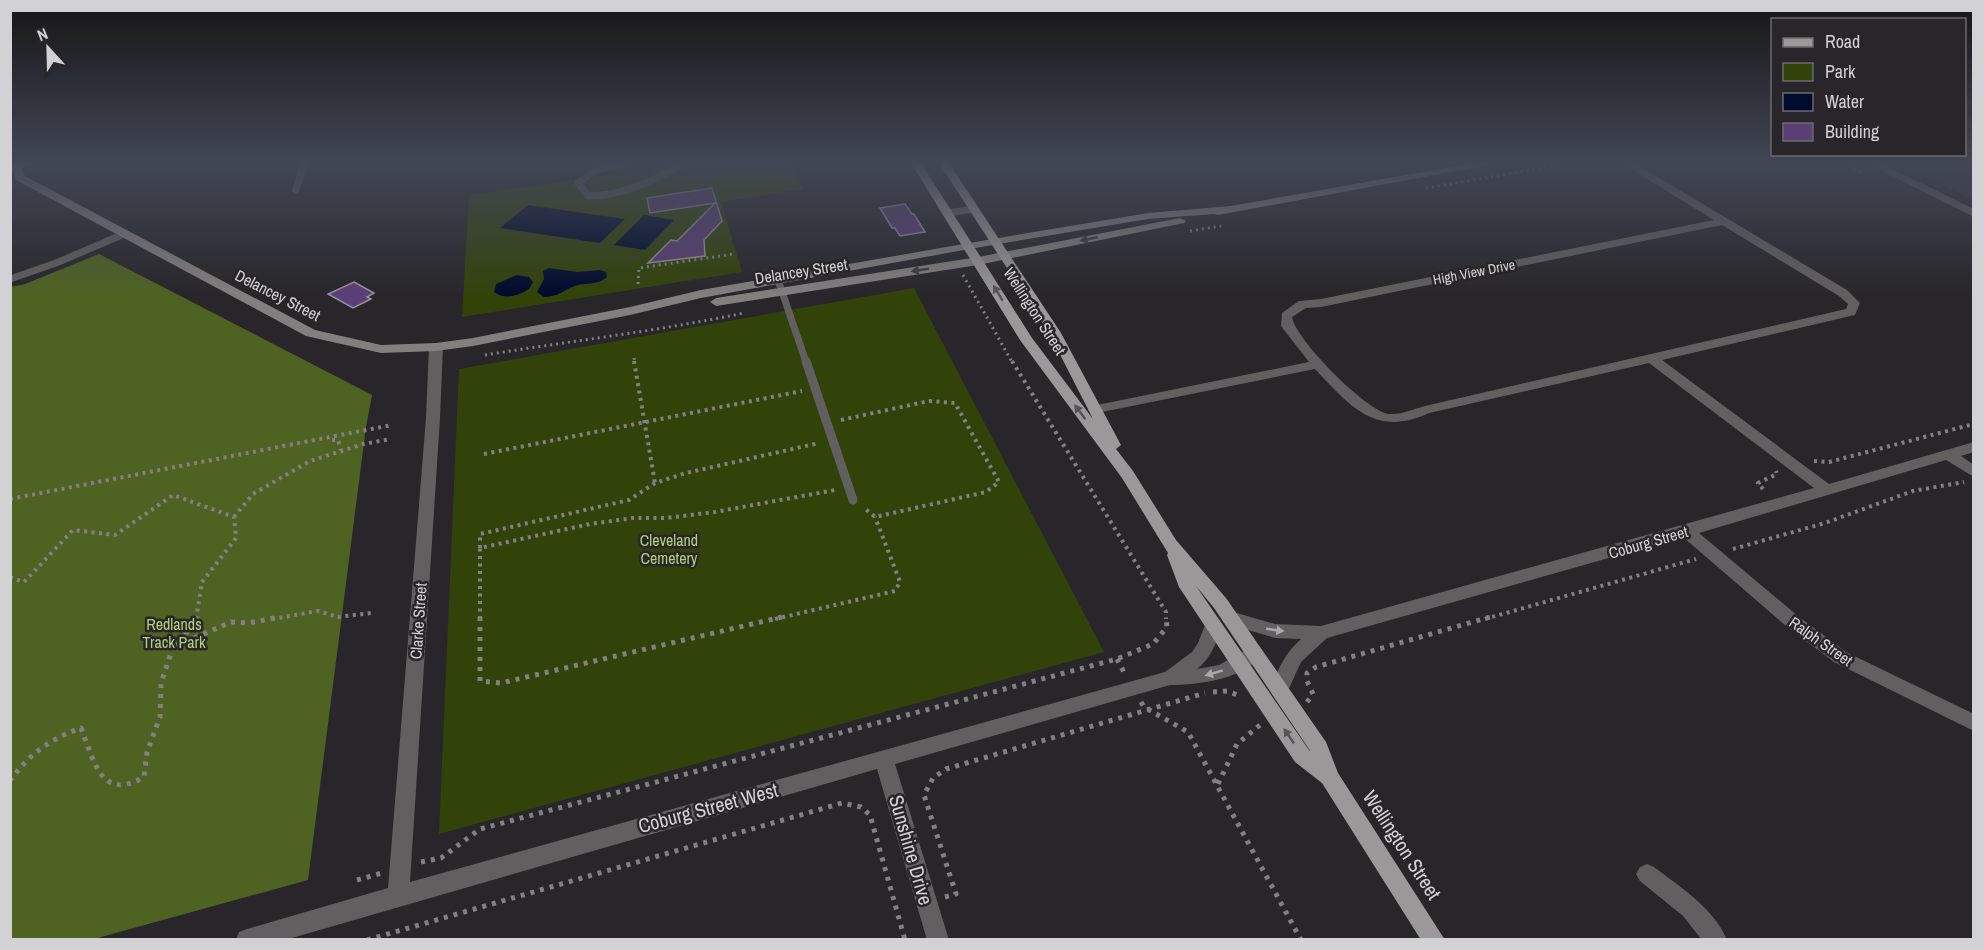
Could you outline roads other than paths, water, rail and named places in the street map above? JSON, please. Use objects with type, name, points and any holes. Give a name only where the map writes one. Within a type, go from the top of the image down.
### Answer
[{"type":"main road","name":"Delancey Street","points":[[74,207],[311,333],[381,350],[436,347],[630,311],[699,304],[816,280],[978,261],[1159,226],[1228,209]]},
{"type":"main road","name":"Wellington Street","points":[[944,207],[1026,340],[1128,475],[1170,544],[1247,658],[1302,756],[1329,777]]},
{"type":"main road","points":[[1228,209],[1238,207]]},
{"type":"main road","name":"Wellington Street","points":[[974,209],[1055,333],[1097,409],[1128,475]]},
{"type":"main road","name":"Delancey Street","points":[[816,280],[969,246],[1148,216],[1228,209]]},
{"type":"main road","name":"Wellington Street","points":[[1247,658],[1280,690],[1319,748],[1329,777],[1434,939]]},
{"type":"street","name":"High View Drive","points":[[1699,207],[1843,293],[1854,303],[1851,312],[1425,410],[1402,418],[1385,417],[1362,409],[1318,364],[1287,326],[1286,316],[1303,304],[1321,303],[1723,222]]},
{"type":"street","points":[[1961,207],[1974,214]]},
{"type":"street","name":"Clarke Street","points":[[398,895],[433,417],[436,347]]},
{"type":"street","points":[[1651,358],[1825,489]]},
{"type":"street","points":[[1097,409],[1318,364]]},
{"type":"street","name":"Coburg Street","points":[[1222,621],[1275,631],[1321,633],[1686,531],[1974,447]]},
{"type":"street","points":[[1948,454],[1971,476]]},
{"type":"street","name":"Ralph Street","points":[[1686,531],[1792,621],[1840,657],[1974,723]]},
{"type":"street","name":"Coburg Street West","points":[[247,939],[1170,678],[1198,661],[1222,621]]},
{"type":"street","name":"Coburg Street","points":[[1280,690],[1286,668],[1292,658],[1321,633]]},
{"type":"street","name":"Coburg Street West","points":[[1170,678],[1194,679],[1247,658]]},
{"type":"street","name":"Sunshine Drive","points":[[884,760],[938,939]]},
{"type":"street","points":[[1647,874],[1691,909],[1716,939]]},
{"type":"lane","points":[[948,213],[974,209]]},
{"type":"lane","points":[[10,279],[56,263],[124,234]]},
{"type":"lane","points":[[780,286],[825,424],[853,500]]},
{"type":"water","points":[[525,207],[544,207],[625,219],[600,243],[500,228]]},
{"type":"water","points":[[644,215],[674,220],[645,250],[614,245]]},
{"type":"water","points":[[549,268],[577,272],[600,270],[606,272],[607,277],[599,282],[579,285],[544,297],[537,292],[544,279],[543,271]]},
{"type":"water","points":[[517,275],[529,277],[533,282],[529,289],[512,296],[503,296],[494,292],[496,284]]},
{"type":"park label","name":"Cleveland Cemetery","points":[[669,549]]},
{"type":"park label","name":"Redlands Track Park","points":[[174,633]]}]
